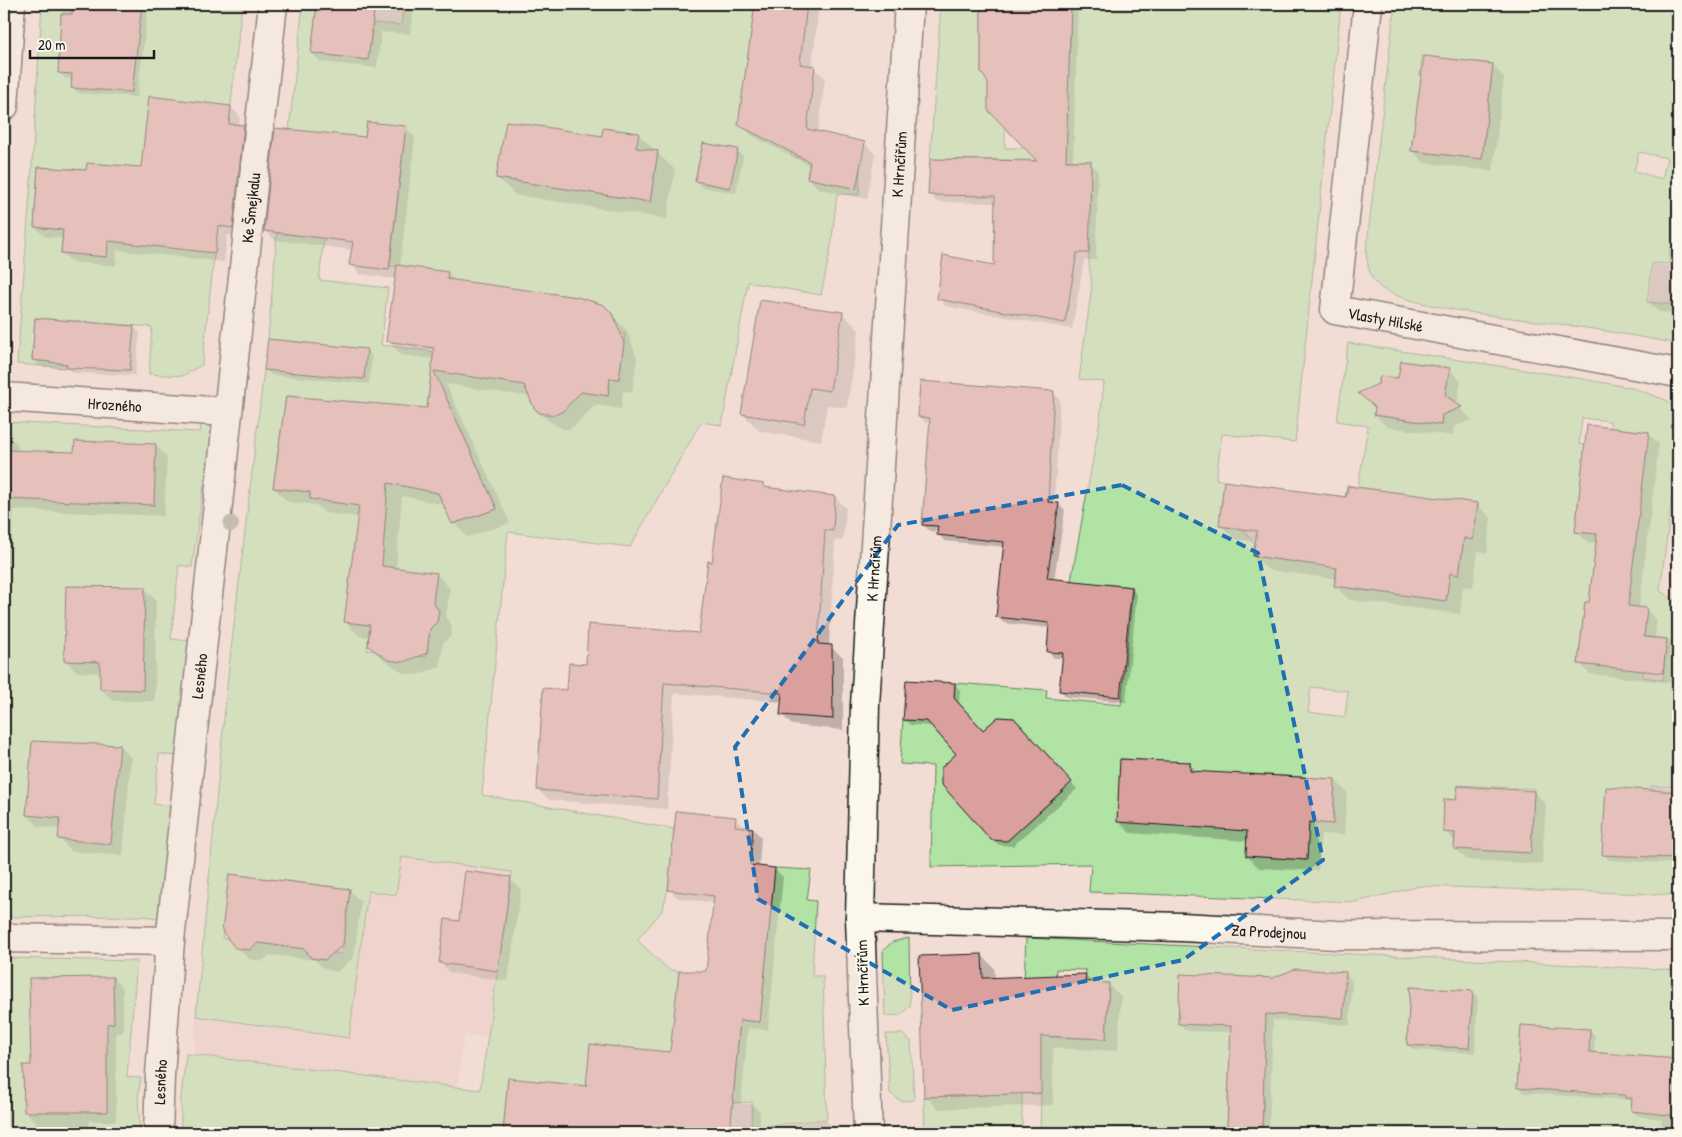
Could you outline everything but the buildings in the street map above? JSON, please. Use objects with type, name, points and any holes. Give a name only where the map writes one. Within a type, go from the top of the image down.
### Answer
[{"type":"street","points":[[4,106],[11,4]]},
{"type":"street","name":"Ke Šmejkalu","points":[[227,412],[272,4]]},
{"type":"street","name":"K Hrnčířům","points":[[868,1133],[860,918],[866,696],[909,4]]},
{"type":"street","name":"Vlasty Hilské","points":[[1368,4],[1335,310],[1678,373]]},
{"type":"street","name":"Hrozného","points":[[4,397],[227,412]]},
{"type":"street","name":"Lesného","points":[[158,1133],[160,1076],[170,941],[227,412]]},
{"type":"street","name":"Za Prodejnou","points":[[860,918],[1181,927],[1338,935],[1678,936]]},
{"type":"street","points":[[4,938],[170,941]]},
{"type":"highlighted area","points":[[1122,485],[1258,553],[1323,860],[1183,960],[952,1010],[758,899],[735,747],[898,525]]},
{"type":"shaded area","points":[[402,857],[512,872],[511,877],[465,872],[459,921],[445,919],[439,963],[498,971],[488,1037],[464,1034],[457,1087],[195,1056],[196,1016],[349,1038],[369,891]]},
{"type":"green space","points":[[42,4],[242,4],[202,365],[182,376],[149,374],[152,327],[35,318],[32,360],[67,364],[67,368],[17,364]],"holes":[[[38,167],[86,170],[107,257],[61,253],[63,230],[34,227]]]},
{"type":"green space","points":[[303,4],[317,4],[311,53],[368,60],[373,23],[401,25],[404,4],[755,4],[749,60],[798,127],[791,156],[810,160],[807,178],[834,184],[839,166],[860,170],[859,195],[837,194],[831,247],[821,295],[748,282],[722,425],[701,422],[630,547],[508,532],[482,795],[674,829],[668,890],[662,911],[637,940],[669,970],[679,971],[677,995],[697,997],[684,1133],[641,1133],[649,1050],[586,1086],[508,1079],[503,1133],[181,1133],[181,1097],[186,1054],[480,1090],[512,872],[402,857],[396,895],[368,891],[349,1038],[196,1016],[228,676],[264,370],[304,373],[307,343],[268,339],[277,233],[324,238],[319,280],[388,288],[381,345],[437,352],[447,273],[390,266],[406,127],[367,122],[363,158],[289,130]],"holes":[[[603,128],[638,133],[636,148],[658,151],[650,202],[496,178],[601,142]],[[703,143],[737,149],[730,188],[695,181]],[[507,288],[570,296],[575,301],[579,298],[606,307],[612,316],[616,333],[625,334],[619,379],[610,378],[608,396],[579,392],[557,413],[544,416],[533,405],[524,385]],[[430,385],[442,388],[497,509],[453,524],[438,493],[388,483],[386,509],[310,499],[309,492],[273,488],[286,396],[398,406],[425,421]],[[436,573],[433,602],[439,611],[437,622],[430,629],[426,657],[367,650],[370,625],[344,622]],[[230,874],[350,889],[341,954],[333,953],[325,960],[311,958],[305,949],[222,938]]]},
{"type":"green space","points":[[941,4],[981,4],[981,72],[989,81],[988,110],[991,114],[1005,114],[1005,148],[1039,148],[1051,47],[1070,47],[1071,4],[1341,4],[1295,442],[1222,434],[1216,479],[1224,481],[1219,526],[1243,529],[1255,544],[1253,556],[1297,562],[1306,492],[1345,497],[1347,485],[1358,487],[1368,426],[1337,421],[1348,343],[1633,388],[1668,401],[1678,414],[1678,450],[1660,591],[1678,602],[1678,787],[1651,786],[1651,790],[1603,855],[1675,858],[1678,845],[1678,895],[1420,886],[1356,902],[1089,892],[1091,864],[931,867],[933,766],[900,764],[903,720],[927,721],[956,754],[941,768],[1007,841],[1064,790],[1065,774],[1014,718],[998,717],[983,730],[954,698],[955,683],[1047,690],[1046,698],[1121,705],[1133,587],[1071,581],[1100,420],[1104,382],[1079,379],[1092,286],[1089,263],[1090,161],[930,159]],"holes":[[[1401,361],[1449,368],[1445,395],[1452,400],[1450,412],[1442,415],[1441,425],[1374,415],[1375,407],[1369,402],[1380,376],[1398,378]],[[1582,418],[1610,421],[1610,428],[1649,432],[1595,553],[1597,534],[1575,532],[1585,445],[1579,444]],[[1348,486],[1478,504],[1473,539],[1464,538],[1459,574],[1450,573],[1446,601],[1410,596],[1384,530],[1375,592],[1334,586]],[[1585,602],[1646,609],[1640,670],[1578,664]],[[1647,637],[1667,639],[1663,680],[1643,677]],[[1311,687],[1348,691],[1345,717],[1308,712]],[[1121,759],[1190,763],[1187,827]],[[1250,774],[1335,779],[1333,824],[1309,822],[1306,860],[1246,856]],[[1458,785],[1534,789],[1531,853],[1454,849],[1455,833],[1444,799],[1456,800]]]},
{"type":"green space","points":[[1395,4],[1678,4],[1678,249],[1670,248],[1669,264],[1652,263],[1647,302],[1678,305],[1678,344],[1594,329],[1468,312],[1394,295],[1380,287],[1373,280],[1367,263],[1366,253]],"holes":[[[1422,56],[1493,64],[1482,159],[1411,151],[1413,132],[1425,133],[1432,77],[1420,75]],[[1639,152],[1667,158],[1662,179],[1634,171]]]},
{"type":"green space","points":[[4,422],[200,432],[201,425],[197,422],[208,422],[215,432],[203,489],[192,567],[179,565],[171,639],[191,641],[178,756],[159,754],[154,804],[174,807],[159,918],[142,916],[4,917]]},
{"type":"green space","points":[[775,868],[811,870],[807,900],[816,901],[812,976],[823,976],[827,1119],[751,1128],[752,1102],[733,1103],[740,1020],[760,1022]]},
{"type":"green space","points":[[909,938],[910,1006],[901,1015],[885,1016],[883,951],[892,942]]},
{"type":"green space","points":[[1026,938],[1678,970],[1678,1133],[1355,1133],[1355,1129],[1309,1127],[1308,1133],[1040,1133],[1041,1094],[1022,1093],[1022,1133],[925,1133],[924,1097],[987,1095],[1021,1043]],"holes":[[[1056,969],[1086,970],[1085,982],[1109,983],[1106,1039],[1051,1037]],[[1345,972],[1343,1018],[1287,1015]],[[1410,987],[1473,991],[1469,1048],[1407,1045]],[[1229,1074],[1264,1075],[1262,1129],[1227,1127]]]},
{"type":"green space","points":[[4,958],[137,961],[127,1077],[141,1078],[138,1097],[140,1133],[4,1133]]},
{"type":"green space","points":[[886,1034],[902,1034],[911,1041],[914,1100],[901,1101],[890,1093]]}]
